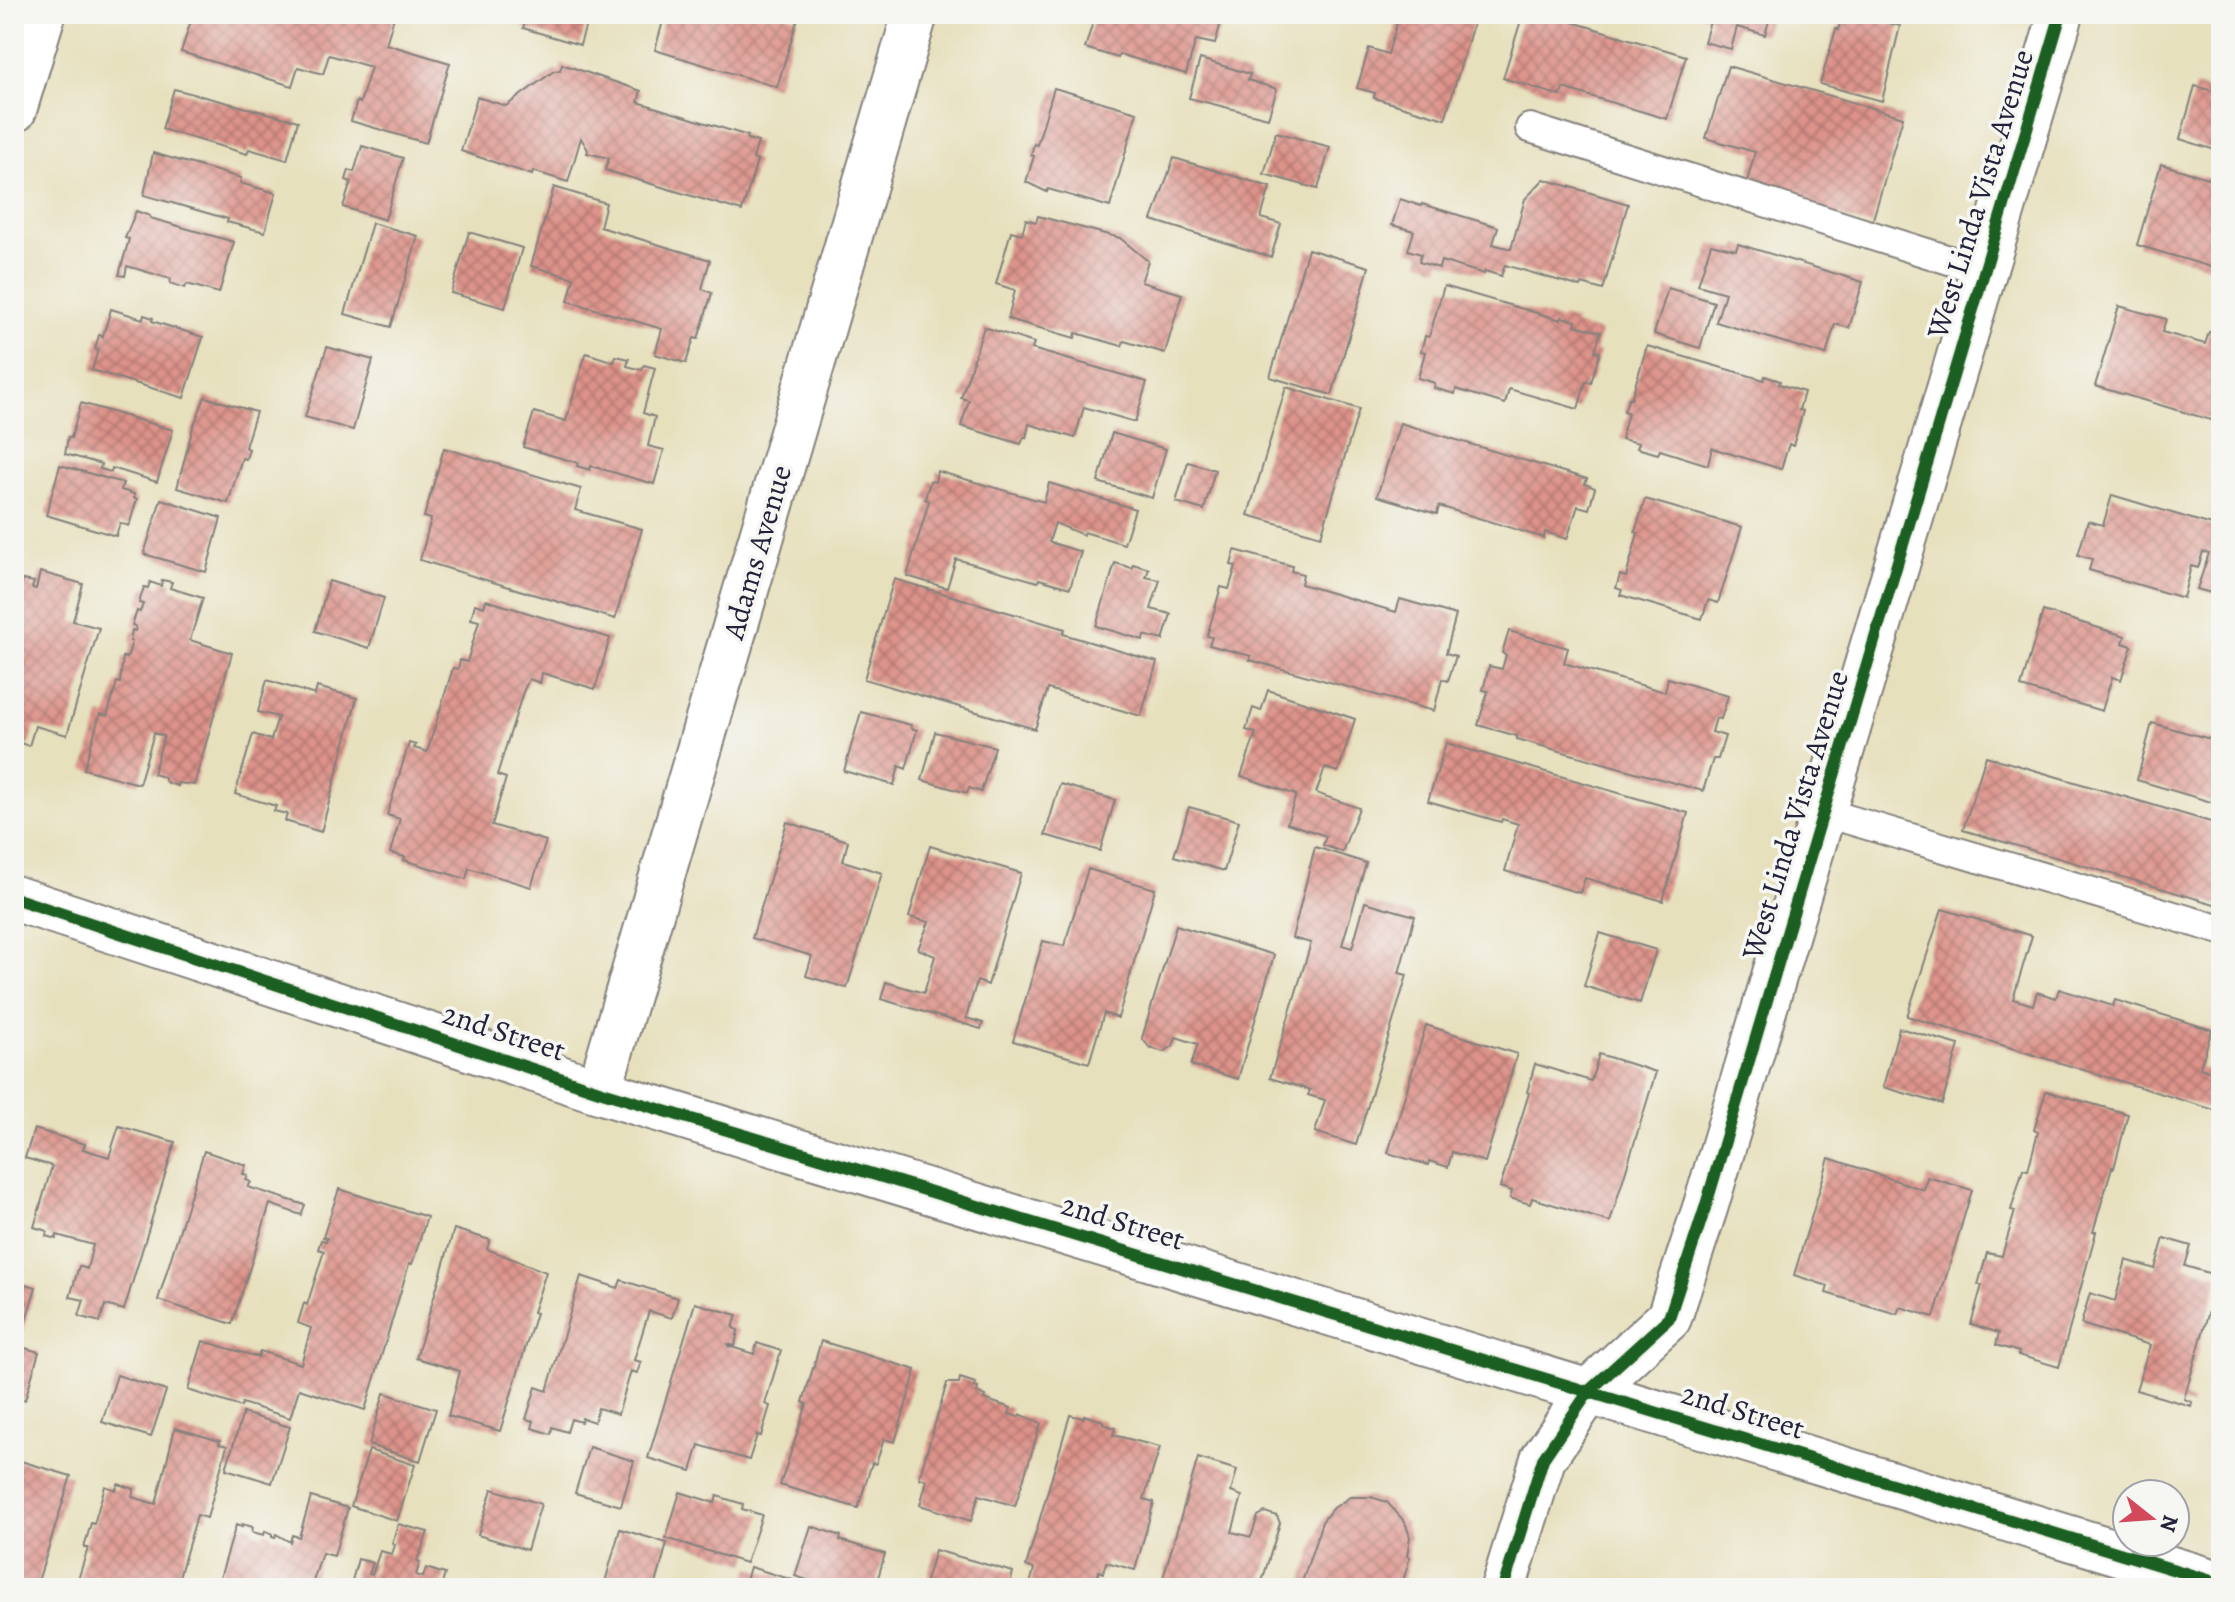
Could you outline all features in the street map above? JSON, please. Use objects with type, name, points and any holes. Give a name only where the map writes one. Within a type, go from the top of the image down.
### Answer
[{"type":"street","name":"Adams Avenue","points":[[599,1091],[915,14]]},
{"type":"street","name":"West Linda Vista Avenue","points":[[1503,1588],[1543,1459],[1589,1391],[1669,1318],[1706,1205],[2061,14]]},
{"type":"street","points":[[14,110],[30,36]]},
{"type":"street","name":"2nd Street","points":[[14,898],[599,1091],[2221,1584]]},
{"type":"lane","points":[[1530,128],[1984,271]]},
{"type":"lane","points":[[1823,812],[2221,930]]},
{"type":"building","points":[[193,14],[395,14],[386,44],[450,63],[426,143],[351,121],[371,67],[329,55],[323,74],[298,67],[292,86],[181,52]]},
{"type":"building","points":[[528,14],[589,14],[580,45],[523,28]]},
{"type":"building","points":[[665,14],[785,14],[798,18],[777,87],[655,50]]},
{"type":"building","points":[[1080,14],[1205,14],[1222,19],[1215,44],[1196,40],[1186,74],[1119,54],[1118,58],[1085,48],[1093,22],[1078,19]]},
{"type":"building","points":[[1393,14],[1476,14],[1445,119],[1374,98],[1375,93],[1357,88],[1369,48],[1388,54],[1399,16]]},
{"type":"building","points":[[1523,14],[1546,14],[1686,56],[1667,119],[1563,88],[1561,96],[1503,78]]},
{"type":"building","points":[[1698,14],[1771,14],[1765,35],[1737,27],[1731,49],[1704,42],[1711,18]]},
{"type":"building","points":[[1843,14],[1855,14],[1900,26],[1882,101],[1820,84]]},
{"type":"building","points":[[1200,59],[1250,74],[1248,80],[1277,89],[1268,118],[1189,98]]},
{"type":"building","points":[[562,64],[641,91],[638,102],[748,136],[747,139],[758,142],[753,159],[757,161],[742,211],[605,170],[609,158],[587,153],[581,138],[568,182],[533,171],[532,175],[461,151],[477,97],[506,106],[554,71],[560,70]]},
{"type":"building","points":[[1728,66],[1903,117],[1871,226],[1745,189],[1755,152],[1706,138]]},
{"type":"building","points":[[2195,86],[2221,93],[2221,152],[2180,139]]},
{"type":"building","points":[[1054,88],[1137,112],[1110,207],[1048,189],[1047,192],[1026,182],[1034,156],[1031,155],[1034,144],[1037,145]]},
{"type":"building","points":[[174,89],[298,121],[287,160],[249,149],[247,154],[162,129]]},
{"type":"building","points":[[1276,132],[1330,147],[1318,189],[1264,174]]},
{"type":"building","points":[[362,146],[403,158],[385,220],[343,207],[351,182],[346,180],[349,170],[354,172]]},
{"type":"building","points":[[153,153],[241,178],[240,183],[276,193],[265,232],[144,195]]},
{"type":"building","points":[[1174,158],[1270,187],[1261,218],[1281,224],[1271,257],[1152,220]]},
{"type":"building","points":[[2161,164],[2221,182],[2221,270],[2137,245]]},
{"type":"building","points":[[1544,179],[1628,204],[1603,290],[1582,284],[1581,287],[1505,265],[1501,276],[1441,261],[1439,268],[1419,262],[1421,254],[1408,250],[1414,231],[1392,225],[1400,199],[1498,227],[1493,244],[1511,249],[1525,199]]},
{"type":"building","points":[[554,187],[606,203],[600,227],[710,260],[702,289],[712,293],[698,339],[694,338],[686,363],[655,354],[662,329],[568,301],[574,278],[531,266]]},
{"type":"building","points":[[136,211],[150,218],[234,242],[219,293],[187,284],[185,288],[170,283],[171,279],[127,266],[125,276],[119,275],[129,239],[125,238]]},
{"type":"building","points":[[1038,216],[1120,238],[1148,261],[1141,282],[1182,294],[1165,353],[1124,341],[1122,346],[1076,333],[1075,338],[1008,319],[1015,290],[996,284],[1011,231],[1022,234],[1026,219],[1036,222]]},
{"type":"building","points":[[372,223],[418,236],[391,327],[345,314]]},
{"type":"building","points":[[469,232],[522,248],[505,308],[451,293]]},
{"type":"building","points":[[1711,244],[1736,250],[1738,244],[1863,282],[1849,328],[1835,324],[1826,355],[1716,322],[1725,293],[1698,285]]},
{"type":"building","points":[[1308,249],[1369,267],[1332,395],[1270,377]]},
{"type":"building","points":[[1444,286],[1561,320],[1562,317],[1576,321],[1575,325],[1601,332],[1595,351],[1600,352],[1591,383],[1586,381],[1578,409],[1509,389],[1505,404],[1456,389],[1455,394],[1434,388],[1435,383],[1418,378],[1425,352],[1421,351],[1425,336],[1429,337]]},
{"type":"building","points":[[1668,288],[1714,302],[1700,348],[1654,334]]},
{"type":"building","points":[[2119,306],[2166,319],[2162,332],[2205,344],[2209,332],[2221,335],[2221,423],[2095,386]]},
{"type":"building","points":[[111,309],[143,319],[144,315],[153,318],[152,321],[203,337],[184,398],[92,370],[99,335],[103,336]]},
{"type":"building","points":[[984,327],[1034,343],[1032,349],[1147,382],[1135,422],[1084,407],[1075,438],[1029,424],[1026,438],[1021,444],[961,426],[969,400],[961,398]]},
{"type":"building","points":[[1647,346],[1764,380],[1765,376],[1804,392],[1799,410],[1803,411],[1793,446],[1789,444],[1781,469],[1712,448],[1708,465],[1660,450],[1658,454],[1637,448],[1639,443],[1621,439],[1628,413],[1624,411],[1631,399]]},
{"type":"building","points":[[327,347],[373,360],[353,430],[305,417]]},
{"type":"building","points":[[586,353],[614,362],[616,356],[629,359],[627,366],[642,370],[644,365],[655,368],[643,413],[655,417],[648,446],[664,450],[654,484],[591,466],[590,470],[577,466],[578,463],[523,447],[534,412],[566,421]]},
{"type":"building","points":[[1286,387],[1359,409],[1321,536],[1248,515]]},
{"type":"building","points":[[205,397],[256,412],[245,447],[249,449],[246,459],[242,458],[228,503],[177,488],[193,427]]},
{"type":"building","points":[[81,403],[173,430],[157,482],[112,468],[111,472],[100,469],[101,464],[65,454]]},
{"type":"building","points":[[1400,423],[1587,479],[1585,484],[1595,488],[1589,509],[1578,506],[1567,539],[1545,532],[1544,538],[1439,506],[1437,514],[1377,496]]},
{"type":"building","points":[[1112,433],[1166,449],[1152,498],[1098,482]]},
{"type":"building","points":[[444,448],[581,489],[575,510],[642,529],[615,619],[420,560],[431,519],[424,517]]},
{"type":"building","points":[[1188,462],[1215,470],[1204,510],[1176,502]]},
{"type":"building","points":[[60,465],[123,483],[121,490],[134,494],[137,499],[129,526],[120,523],[116,536],[46,515]]},
{"type":"building","points":[[937,471],[1044,502],[1049,483],[1135,509],[1124,544],[1084,532],[1083,535],[1055,523],[1049,542],[1081,552],[1070,588],[956,559],[947,588],[907,576],[929,501],[925,499],[930,481],[935,482]]},
{"type":"building","points":[[2112,495],[2215,526],[2216,521],[2221,523],[2221,596],[2197,589],[2209,553],[2203,552],[2198,568],[2191,566],[2183,598],[2089,570],[2092,559],[2078,555],[2088,521],[2103,525]]},
{"type":"building","points":[[161,499],[221,518],[206,572],[144,554]]},
{"type":"building","points":[[1645,499],[1742,527],[1718,603],[1708,600],[1702,619],[1620,595],[1622,590],[1616,588],[1620,575],[1626,577]]},
{"type":"building","points":[[1235,550],[1292,566],[1291,571],[1303,574],[1301,584],[1396,612],[1400,599],[1456,615],[1446,653],[1456,656],[1448,681],[1442,679],[1434,711],[1250,660],[1251,656],[1209,645],[1212,637],[1207,636],[1221,587],[1229,589],[1236,566],[1231,565]]},
{"type":"building","points":[[1115,563],[1149,569],[1146,577],[1160,580],[1151,609],[1171,614],[1163,640],[1144,635],[1143,640],[1096,626]]},
{"type":"building","points":[[40,572],[83,584],[73,621],[99,628],[67,735],[35,726],[29,746],[14,741],[14,583],[21,585],[23,580],[34,582],[32,588],[36,589]]},
{"type":"building","points":[[894,579],[1065,629],[1063,634],[1157,662],[1141,716],[1048,689],[1035,729],[864,679]]},
{"type":"building","points":[[162,580],[172,582],[170,588],[203,598],[190,640],[232,653],[194,785],[178,783],[177,786],[153,774],[164,736],[154,733],[139,784],[84,769],[100,714],[107,716],[117,682],[120,683],[123,657],[127,658],[132,630],[135,631],[136,627],[132,625],[143,604],[139,603],[144,587],[148,588],[150,582],[161,586]]},
{"type":"building","points":[[329,581],[384,598],[369,648],[315,631]]},
{"type":"building","points":[[486,600],[610,638],[595,689],[542,673],[540,683],[529,679],[523,692],[497,775],[506,778],[492,825],[546,841],[531,887],[469,868],[466,879],[390,853],[400,819],[387,815],[409,743],[427,752],[453,668],[458,669],[460,660],[467,662],[479,621],[471,619],[475,604],[484,607]]},
{"type":"building","points":[[2043,611],[2125,636],[2123,643],[2132,646],[2121,680],[2112,677],[2102,711],[2021,687]]},
{"type":"building","points":[[1509,631],[1568,648],[1564,663],[1665,692],[1668,678],[1728,696],[1721,719],[1716,718],[1712,732],[1725,736],[1718,759],[1713,759],[1703,791],[1517,739],[1517,736],[1478,725],[1488,691],[1483,690],[1489,666],[1502,669],[1506,655],[1502,653]]},
{"type":"building","points":[[267,680],[315,695],[317,687],[357,698],[321,832],[285,821],[287,814],[274,811],[276,806],[235,794],[253,734],[271,740],[278,717],[258,712]]},
{"type":"building","points":[[1268,690],[1355,719],[1338,772],[1325,768],[1316,793],[1359,808],[1342,852],[1323,845],[1326,836],[1287,823],[1296,795],[1241,776],[1256,733],[1246,730],[1253,708],[1261,711]]},
{"type":"building","points":[[861,712],[911,725],[917,730],[906,769],[899,766],[894,785],[844,771]]},
{"type":"building","points":[[2152,723],[2221,742],[2221,805],[2137,780]]},
{"type":"building","points":[[935,732],[995,747],[981,792],[969,788],[967,793],[922,780]]},
{"type":"building","points":[[1446,743],[1688,813],[1663,901],[1585,878],[1580,893],[1505,871],[1518,824],[1428,801]]},
{"type":"building","points":[[1986,756],[2221,825],[2221,906],[1963,830]]},
{"type":"building","points":[[1060,784],[1115,800],[1100,851],[1045,835]]},
{"type":"building","points":[[1189,807],[1239,821],[1224,871],[1174,856]]},
{"type":"building","points":[[787,822],[848,841],[843,861],[882,873],[847,988],[806,976],[812,956],[752,938]]},
{"type":"building","points":[[930,846],[1021,873],[988,985],[977,981],[966,1018],[983,1023],[981,1029],[881,999],[886,982],[924,993],[935,956],[918,949],[929,922],[909,917]]},
{"type":"building","points":[[1315,847],[1366,863],[1342,945],[1352,948],[1365,902],[1415,916],[1399,973],[1407,975],[1356,1145],[1315,1132],[1325,1100],[1308,1095],[1310,1090],[1270,1078],[1311,943],[1292,938]]},
{"type":"building","points":[[1088,869],[1155,889],[1118,1018],[1104,1013],[1089,1063],[1013,1041],[1043,941],[1064,946]]},
{"type":"building","points":[[1942,909],[2032,936],[2013,999],[2033,1005],[2037,992],[2056,998],[2059,989],[2113,1006],[2115,1000],[2212,1030],[2200,1068],[2221,1075],[2221,1112],[1907,1016]]},
{"type":"building","points":[[1176,925],[1274,955],[1238,1079],[1191,1065],[1198,1044],[1176,1037],[1173,1046],[1163,1052],[1149,1047],[1142,1038]]},
{"type":"building","points":[[1600,933],[1656,950],[1640,1003],[1584,986]]},
{"type":"building","points":[[1426,1025],[1517,1054],[1485,1162],[1452,1152],[1448,1167],[1429,1161],[1428,1165],[1388,1153]]},
{"type":"building","points":[[1899,1028],[1959,1045],[1942,1104],[1883,1087]]},
{"type":"building","points":[[1599,1054],[1656,1072],[1610,1222],[1532,1198],[1530,1204],[1510,1198],[1512,1191],[1500,1187],[1535,1064],[1591,1081]]},
{"type":"building","points":[[2046,1091],[2128,1114],[2093,1232],[2096,1232],[2059,1367],[1996,1345],[1999,1333],[1971,1324],[1987,1253],[2002,1256],[2015,1211],[2011,1210],[2023,1169],[2028,1170],[2038,1132],[2034,1130]]},
{"type":"building","points":[[119,1126],[175,1142],[124,1310],[105,1305],[100,1322],[79,1316],[84,1300],[70,1297],[79,1266],[87,1269],[93,1245],[57,1235],[56,1239],[46,1236],[47,1231],[34,1227],[52,1166],[25,1158],[34,1129],[85,1144],[83,1149],[109,1157]]},
{"type":"building","points":[[204,1151],[246,1165],[243,1174],[248,1175],[246,1180],[251,1182],[248,1187],[305,1205],[301,1215],[270,1204],[232,1324],[158,1300]]},
{"type":"building","points":[[1829,1158],[1924,1190],[1927,1177],[1972,1190],[1934,1317],[1900,1307],[1897,1314],[1826,1293],[1828,1286],[1794,1275]]},
{"type":"building","points":[[339,1189],[427,1217],[412,1264],[409,1264],[365,1410],[299,1389],[290,1418],[188,1390],[203,1341],[258,1357],[260,1351],[301,1364],[311,1328],[298,1323],[324,1251],[318,1249],[321,1240],[326,1241],[327,1238],[323,1237]]},
{"type":"building","points":[[454,1229],[490,1240],[487,1249],[546,1272],[500,1431],[448,1416],[460,1371],[416,1358]]},
{"type":"building","points":[[2164,1238],[2191,1246],[2185,1266],[2219,1276],[2184,1399],[2192,1402],[2191,1406],[2136,1390],[2150,1345],[2081,1324],[2090,1293],[2115,1301],[2126,1260],[2155,1269]]},
{"type":"building","points":[[581,1276],[618,1288],[621,1280],[678,1298],[672,1318],[649,1311],[634,1360],[641,1362],[637,1373],[631,1371],[618,1414],[598,1408],[594,1422],[582,1418],[581,1422],[571,1419],[567,1432],[552,1427],[551,1434],[532,1428],[534,1421],[526,1419],[536,1387],[547,1391]]},
{"type":"building","points":[[14,1281],[36,1287],[20,1340],[14,1338]]},
{"type":"building","points":[[695,1303],[737,1315],[733,1328],[738,1330],[735,1346],[728,1346],[754,1354],[757,1343],[781,1351],[765,1404],[770,1406],[761,1436],[757,1435],[749,1460],[699,1445],[691,1471],[648,1458]]},
{"type":"building","points":[[821,1341],[916,1370],[895,1442],[884,1439],[876,1464],[872,1463],[858,1508],[780,1485],[807,1404],[803,1402]]},
{"type":"building","points":[[14,1345],[39,1352],[25,1400],[14,1397]]},
{"type":"building","points":[[117,1375],[166,1391],[151,1437],[102,1422]]},
{"type":"building","points":[[960,1378],[976,1383],[974,1387],[985,1396],[984,1399],[1011,1408],[1009,1414],[1019,1417],[1020,1414],[1041,1423],[1015,1506],[979,1495],[971,1521],[920,1505],[927,1480],[919,1478],[947,1383],[959,1383]]},
{"type":"building","points":[[384,1393],[436,1409],[420,1461],[369,1445]]},
{"type":"building","points":[[243,1413],[290,1427],[272,1483],[226,1469]]},
{"type":"building","points":[[1070,1415],[1083,1418],[1084,1415],[1103,1421],[1103,1424],[1115,1428],[1113,1435],[1160,1447],[1144,1499],[1154,1502],[1135,1570],[1106,1562],[1093,1588],[1029,1588],[1034,1569],[1026,1566]]},
{"type":"building","points":[[175,1428],[220,1441],[219,1444],[227,1446],[207,1518],[197,1515],[176,1588],[76,1586],[88,1548],[84,1548],[91,1523],[94,1524],[105,1486],[116,1490],[118,1484],[134,1489],[132,1497],[156,1504]]},
{"type":"building","points":[[589,1447],[634,1461],[621,1506],[575,1493]]},
{"type":"building","points":[[369,1450],[415,1465],[397,1521],[351,1506]]},
{"type":"building","points":[[1198,1458],[1237,1470],[1231,1492],[1242,1496],[1232,1532],[1251,1537],[1258,1516],[1265,1512],[1277,1516],[1280,1523],[1260,1588],[1160,1588]]},
{"type":"building","points":[[14,1459],[71,1476],[36,1588],[14,1585]]},
{"type":"building","points":[[492,1489],[541,1504],[527,1550],[478,1535]]},
{"type":"building","points":[[680,1492],[715,1503],[717,1496],[743,1504],[742,1509],[762,1515],[746,1563],[666,1538]]},
{"type":"building","points":[[311,1497],[348,1508],[334,1556],[322,1553],[311,1588],[217,1588],[236,1525],[253,1527],[252,1532],[264,1535],[265,1531],[275,1538],[276,1534],[290,1542],[292,1535],[299,1537]]},
{"type":"building","points":[[1350,1497],[1371,1497],[1387,1502],[1405,1522],[1410,1537],[1407,1556],[1410,1557],[1401,1588],[1300,1588],[1322,1522],[1331,1510]]},
{"type":"building","points":[[398,1524],[428,1532],[417,1561],[420,1562],[416,1575],[423,1577],[426,1568],[445,1574],[442,1584],[450,1585],[449,1588],[350,1588],[358,1559],[373,1563],[369,1574],[372,1575],[380,1551],[392,1554]]},
{"type":"building","points":[[811,1526],[841,1536],[840,1540],[885,1554],[875,1588],[833,1588],[795,1576]]},
{"type":"building","points":[[620,1529],[667,1543],[655,1588],[626,1588],[605,1582]]},
{"type":"building","points":[[935,1550],[1013,1572],[1009,1588],[924,1588]]},
{"type":"building","points":[[750,1567],[796,1581],[794,1588],[744,1588]]},
{"type":"cycle path","points":[[1503,1588],[1543,1459],[1589,1391],[1669,1318],[1706,1205],[2061,14]]},
{"type":"cycle path","points":[[14,898],[599,1091],[2221,1584]]}]
